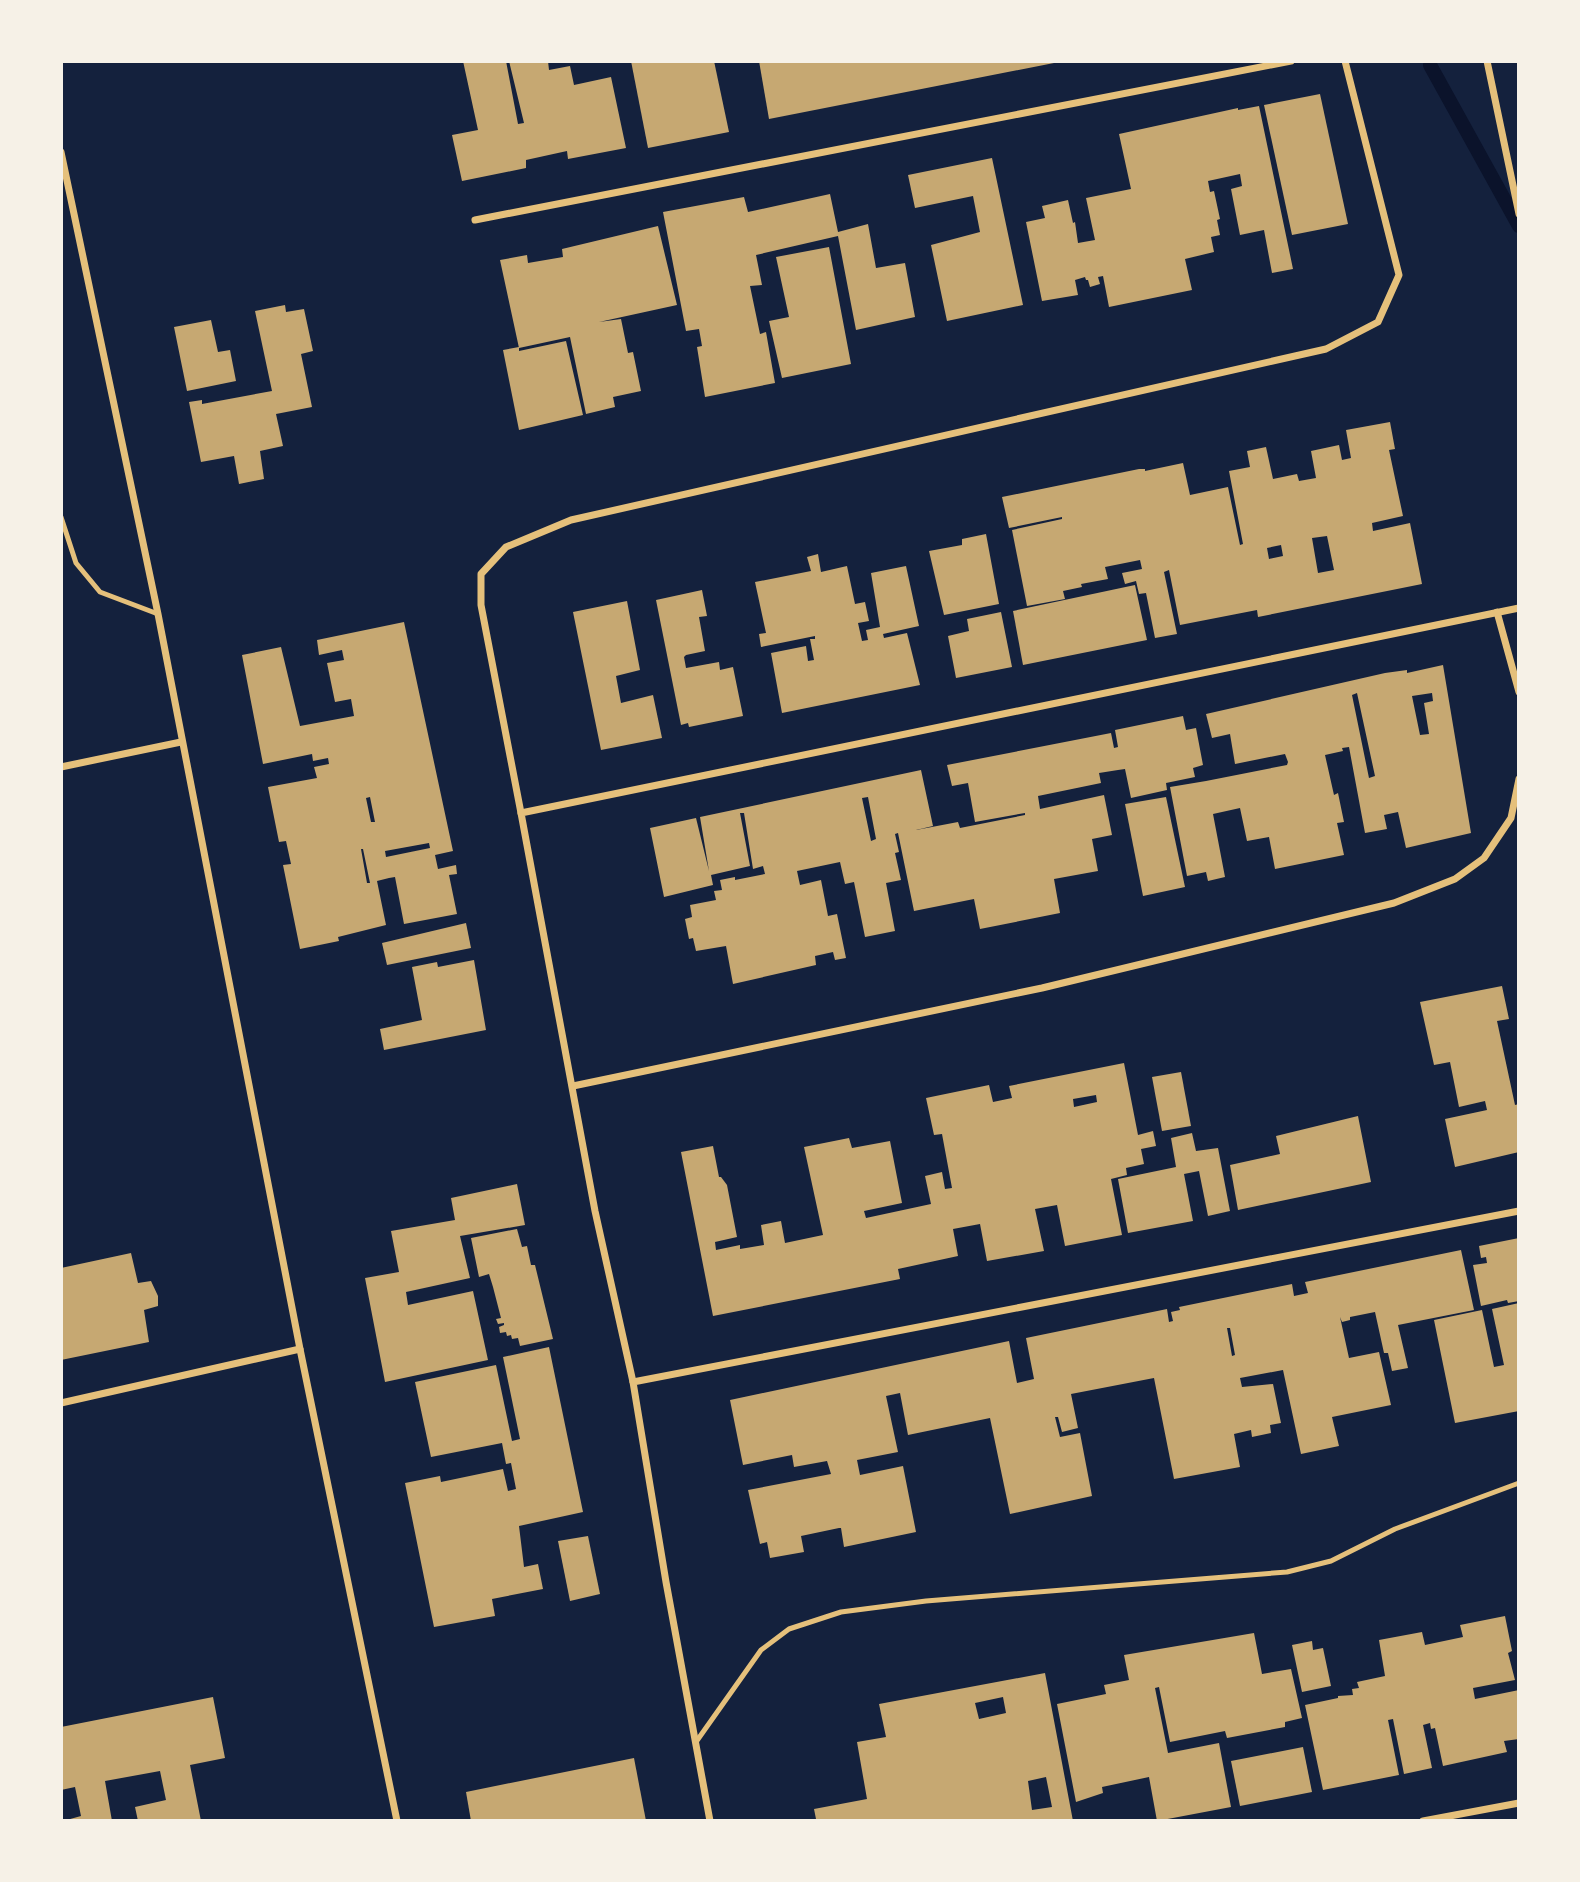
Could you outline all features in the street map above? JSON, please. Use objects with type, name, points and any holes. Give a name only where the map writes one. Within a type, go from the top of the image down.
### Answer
[{"type":"street","points":[[475,220],[1291,61]]},
{"type":"street","points":[[710,1821],[633,1382],[595,1211],[481,605],[481,575],[506,547],[571,520],[1326,349],[1378,322],[1399,275],[1345,61]]},
{"type":"street","points":[[1487,61],[1519,214]]},
{"type":"street","points":[[61,152],[158,614],[300,1349],[397,1821]]},
{"type":"street","points":[[521,813],[1519,608]]},
{"type":"street","points":[[1497,612],[1519,692]]},
{"type":"street","points":[[61,767],[181,742]]},
{"type":"street","points":[[573,1086],[1042,988],[1394,903],[1455,879],[1484,858],[1511,818],[1519,779]]},
{"type":"street","points":[[633,1382],[1519,1211]]},
{"type":"street","points":[[61,1403],[300,1349]]},
{"type":"street","points":[[1423,1821],[1519,1803]]},
{"type":"lane","points":[[61,517],[76,563],[100,592],[158,614]]},
{"type":"lane","points":[[696,1742],[761,1650],[789,1629],[841,1612],[926,1601],[1287,1572],[1331,1561],[1395,1529],[1519,1483]]},
{"type":"building","points":[[463,61],[506,61],[518,124],[524,123],[509,61],[548,61],[549,70],[570,66],[574,85],[611,77],[626,148],[568,159],[567,151],[526,160],[526,168],[462,181],[452,135],[478,130]]},
{"type":"building","points":[[631,61],[714,61],[729,132],[648,148]]},
{"type":"building","points":[[759,61],[1054,61],[1054,63],[769,119]]},
{"type":"building","points":[[1320,94],[1348,224],[1292,235],[1264,105]]},
{"type":"building","points":[[1259,106],[1293,269],[1272,273],[1264,230],[1240,235],[1231,189],[1242,186],[1240,174],[1208,181],[1210,192],[1214,191],[1220,219],[1217,220],[1220,235],[1211,237],[1214,252],[1185,259],[1192,290],[1109,307],[1103,276],[1098,277],[1100,284],[1090,287],[1085,277],[1075,280],[1078,295],[1042,301],[1026,222],[1045,218],[1042,206],[1068,200],[1078,243],[1095,240],[1086,198],[1131,189],[1119,134],[1238,108]]},
{"type":"building","points":[[992,158],[1023,305],[947,321],[931,245],[980,232],[973,196],[915,208],[908,175]]},
{"type":"building","points":[[830,194],[838,232],[868,224],[876,268],[905,263],[915,317],[856,330],[838,236],[756,255],[762,285],[750,286],[760,334],[766,332],[775,383],[705,397],[697,347],[702,346],[699,329],[686,331],[663,212],[744,197],[748,212]]},
{"type":"building","points":[[658,226],[677,305],[599,322],[621,319],[628,353],[633,352],[641,391],[613,397],[615,407],[586,414],[570,337],[519,348],[500,260],[527,255],[528,263],[563,257],[562,249]]},
{"type":"building","points":[[829,247],[851,364],[782,378],[769,321],[789,317],[776,257]]},
{"type":"building","points":[[285,305],[286,312],[304,309],[313,351],[301,354],[312,407],[276,414],[283,446],[260,451],[264,479],[239,484],[234,456],[201,462],[189,402],[202,400],[202,404],[272,391],[255,311]]},
{"type":"building","points":[[211,320],[218,352],[230,350],[236,381],[187,391],[174,327]]},
{"type":"building","points":[[566,341],[583,415],[519,430],[503,350],[519,347],[519,351]]},
{"type":"building","points":[[1390,422],[1395,449],[1389,450],[1403,516],[1372,523],[1373,531],[1410,523],[1422,584],[1258,617],[1257,610],[1180,625],[1169,570],[1164,572],[1177,634],[1155,638],[1146,593],[1139,594],[1136,581],[1125,584],[1122,573],[1142,569],[1140,560],[1105,567],[1108,579],[1081,584],[1082,587],[1063,591],[1065,599],[1027,606],[1012,530],[1062,517],[1009,528],[1002,497],[1139,469],[1145,471],[1183,463],[1190,495],[1228,487],[1240,545],[1243,544],[1229,471],[1250,467],[1247,451],[1266,447],[1273,479],[1297,474],[1299,481],[1316,478],[1311,451],[1339,445],[1342,460],[1351,458],[1346,430]],"holes":[[[1327,536],[1334,570],[1318,573],[1312,538]],[[1281,545],[1283,556],[1269,559],[1267,548]]]},
{"type":"building","points":[[986,534],[999,604],[944,615],[929,551],[962,545],[962,539]]},
{"type":"building","points":[[818,554],[821,572],[847,566],[855,604],[865,602],[869,621],[858,623],[862,641],[868,640],[866,630],[880,627],[871,573],[906,566],[919,626],[883,634],[884,638],[907,633],[920,685],[782,713],[771,653],[806,646],[808,661],[814,660],[810,639],[815,639],[815,636],[761,647],[759,634],[766,633],[755,582],[811,571],[807,557]]},
{"type":"building","points":[[1135,585],[1147,640],[1023,665],[1013,611]]},
{"type":"building","points":[[702,590],[707,616],[699,617],[705,651],[686,655],[686,668],[719,662],[720,670],[733,667],[743,716],[689,727],[688,723],[681,725],[656,600]]},
{"type":"building","points":[[627,601],[640,670],[616,676],[621,703],[653,695],[662,738],[601,750],[573,612]]},
{"type":"building","points":[[1001,612],[1012,667],[956,678],[948,636],[969,631],[967,619]]},
{"type":"building","points":[[404,622],[453,851],[435,855],[438,869],[456,865],[457,874],[449,875],[457,914],[404,924],[395,877],[389,878],[377,881],[386,925],[338,937],[339,941],[300,949],[283,865],[291,864],[286,841],[279,842],[268,787],[317,778],[314,767],[329,764],[328,758],[313,761],[312,754],[263,764],[242,655],[281,647],[300,726],[354,716],[351,699],[335,702],[327,663],[344,660],[342,650],[319,655],[317,640]],"holes":[[[370,797],[375,822],[371,822],[366,798]],[[429,843],[430,848],[386,857],[385,851]],[[361,849],[370,883],[367,883]]]},
{"type":"building","points":[[1443,665],[1471,833],[1406,848],[1398,812],[1384,815],[1387,829],[1365,833],[1349,747],[1342,748],[1343,751],[1325,755],[1334,795],[1338,793],[1344,822],[1337,823],[1344,855],[1275,869],[1269,837],[1247,841],[1240,808],[1213,814],[1225,877],[1208,881],[1206,872],[1187,876],[1170,787],[1287,765],[1288,762],[1285,754],[1235,764],[1230,734],[1212,738],[1206,714],[1385,673],[1407,670],[1407,673]],"holes":[[[1357,693],[1375,776],[1369,778],[1352,695]],[[1432,693],[1433,701],[1424,703],[1429,734],[1420,735],[1412,696]]]},
{"type":"building","points":[[1183,716],[1186,730],[1196,728],[1203,765],[1193,768],[1195,777],[1166,783],[1167,790],[1131,798],[1125,769],[1099,773],[1101,783],[1038,796],[1040,809],[1104,795],[1112,835],[1092,839],[1098,871],[1054,879],[1060,913],[980,929],[974,899],[914,911],[898,833],[895,834],[899,852],[895,853],[901,880],[886,883],[895,931],[865,937],[854,882],[845,884],[840,862],[797,871],[800,885],[821,880],[828,916],[837,914],[846,958],[835,960],[833,952],[815,956],[816,965],[733,984],[726,946],[696,951],[693,938],[689,939],[685,919],[692,917],[690,905],[716,900],[714,891],[722,890],[720,880],[765,874],[763,866],[753,869],[744,813],[740,813],[750,866],[711,875],[713,885],[664,897],[650,828],[696,818],[709,871],[700,817],[921,770],[933,826],[916,830],[958,822],[960,828],[1025,815],[975,822],[968,783],[952,786],[947,765],[1111,733],[1114,748],[1118,747],[1115,730]],"holes":[[[868,797],[876,839],[871,841],[862,798]]]},
{"type":"building","points":[[1166,797],[1185,887],[1143,896],[1125,804]]},
{"type":"building","points":[[466,923],[471,948],[387,965],[382,943]]},
{"type":"building","points":[[474,960],[486,1030],[384,1050],[380,1029],[422,1020],[412,967],[437,962],[438,967]]},
{"type":"building","points":[[1502,986],[1509,1019],[1497,1021],[1515,1105],[1519,1104],[1519,1152],[1455,1167],[1445,1119],[1487,1110],[1485,1101],[1459,1107],[1450,1062],[1434,1065],[1420,1002]]},
{"type":"building","points":[[1124,1063],[1138,1135],[1153,1131],[1156,1146],[1141,1149],[1144,1164],[1126,1168],[1127,1175],[1111,1179],[1122,1235],[1065,1246],[1057,1205],[1035,1209],[1044,1251],[987,1261],[980,1224],[953,1229],[958,1256],[898,1269],[900,1279],[713,1316],[681,1152],[713,1146],[719,1177],[727,1185],[737,1237],[715,1242],[716,1250],[740,1245],[740,1249],[764,1245],[761,1225],[781,1221],[785,1243],[823,1235],[804,1147],[849,1138],[852,1148],[890,1141],[902,1203],[864,1211],[866,1218],[931,1204],[925,1176],[942,1172],[945,1189],[952,1188],[942,1134],[934,1135],[926,1098],[989,1085],[993,1102],[1012,1098],[1009,1086]],"holes":[[[1096,1095],[1097,1102],[1074,1107],[1073,1099]]]},
{"type":"building","points":[[1181,1072],[1191,1126],[1162,1131],[1152,1077]]},
{"type":"building","points":[[1358,1116],[1371,1182],[1238,1210],[1230,1165],[1280,1154],[1276,1136]]},
{"type":"building","points":[[1192,1133],[1196,1151],[1218,1148],[1230,1211],[1208,1216],[1199,1171],[1184,1174],[1193,1221],[1128,1233],[1118,1179],[1176,1167],[1171,1138]]},
{"type":"building","points":[[517,1184],[525,1225],[460,1236],[470,1278],[406,1292],[408,1305],[473,1291],[488,1360],[385,1382],[365,1278],[399,1272],[391,1231],[455,1220],[451,1198]]},
{"type":"building","points":[[517,1229],[522,1247],[527,1246],[531,1265],[535,1265],[553,1339],[520,1346],[518,1338],[512,1339],[506,1332],[500,1333],[499,1327],[504,1323],[498,1324],[496,1319],[501,1318],[489,1274],[479,1277],[471,1238]]},
{"type":"building","points":[[1519,1238],[1519,1301],[1508,1303],[1507,1300],[1481,1306],[1473,1265],[1487,1263],[1486,1257],[1481,1258],[1479,1246]]},
{"type":"building","points":[[1461,1250],[1474,1310],[1398,1325],[1408,1368],[1392,1371],[1388,1353],[1384,1353],[1375,1312],[1350,1317],[1350,1320],[1342,1322],[1340,1317],[1349,1358],[1379,1352],[1391,1405],[1332,1417],[1339,1446],[1301,1454],[1283,1370],[1240,1378],[1242,1387],[1273,1384],[1281,1423],[1270,1425],[1271,1433],[1252,1437],[1251,1430],[1234,1434],[1240,1467],[1174,1479],[1154,1378],[1071,1394],[1078,1428],[1062,1432],[1058,1417],[1055,1417],[1060,1437],[1080,1433],[1092,1496],[1010,1514],[990,1418],[908,1435],[900,1393],[886,1396],[898,1452],[857,1460],[860,1475],[903,1466],[916,1532],[844,1547],[839,1528],[801,1536],[804,1552],[770,1558],[767,1542],[760,1544],[748,1490],[831,1474],[827,1461],[794,1467],[792,1455],[743,1465],[730,1400],[1009,1341],[1017,1383],[1034,1379],[1026,1338],[1167,1309],[1169,1322],[1173,1321],[1171,1312],[1180,1310],[1179,1307],[1292,1284],[1294,1296],[1308,1293],[1305,1282]],"holes":[[[1227,1328],[1230,1328],[1235,1355],[1232,1356]]]},
{"type":"building","points":[[131,1253],[138,1283],[151,1281],[158,1296],[158,1306],[144,1310],[149,1342],[61,1360],[61,1268]]},
{"type":"building","points":[[1519,1303],[1519,1411],[1455,1423],[1434,1320],[1482,1310],[1494,1367],[1504,1365],[1492,1309]]},
{"type":"building","points":[[549,1347],[583,1512],[519,1526],[524,1567],[538,1564],[543,1589],[492,1599],[495,1616],[434,1627],[405,1483],[440,1476],[441,1482],[503,1469],[508,1491],[516,1489],[511,1463],[506,1464],[502,1443],[431,1457],[415,1382],[496,1365],[512,1441],[520,1439],[503,1357]]},
{"type":"building","points":[[588,1536],[600,1594],[570,1601],[558,1541]]},
{"type":"building","points":[[1505,1616],[1512,1651],[1508,1653],[1515,1680],[1473,1688],[1475,1699],[1519,1690],[1519,1739],[1504,1741],[1507,1752],[1443,1766],[1435,1728],[1431,1729],[1430,1723],[1423,1725],[1432,1768],[1404,1774],[1393,1719],[1388,1720],[1399,1775],[1323,1790],[1305,1705],[1353,1695],[1352,1689],[1359,1688],[1357,1682],[1385,1676],[1379,1640],[1422,1632],[1425,1645],[1463,1637],[1460,1625]]},
{"type":"building","points":[[1254,1633],[1262,1674],[1291,1669],[1302,1718],[1285,1722],[1285,1727],[1227,1738],[1225,1731],[1170,1742],[1159,1687],[1155,1688],[1168,1753],[1219,1743],[1231,1807],[1157,1821],[1149,1777],[1102,1787],[1103,1793],[1076,1802],[1057,1704],[1106,1694],[1104,1685],[1129,1680],[1124,1655]]},
{"type":"building","points":[[1312,1641],[1313,1650],[1323,1648],[1331,1686],[1302,1692],[1292,1645]]},
{"type":"building","points":[[1045,1673],[1073,1821],[811,1821],[816,1819],[814,1809],[867,1799],[857,1742],[886,1737],[879,1704]],"holes":[[[1003,1697],[1006,1713],[979,1719],[975,1703]],[[1046,1777],[1052,1807],[1032,1810],[1028,1781]]]},
{"type":"building","points":[[213,1697],[225,1758],[190,1765],[201,1821],[138,1821],[135,1807],[166,1800],[160,1771],[105,1781],[112,1821],[63,1821],[81,1816],[75,1787],[61,1790],[61,1727]]},
{"type":"building","points":[[1303,1747],[1312,1792],[1240,1806],[1231,1761]]},
{"type":"building","points":[[634,1758],[646,1821],[471,1821],[466,1792]]},
{"type":"waterway","points":[[1430,65],[1519,226]]}]
